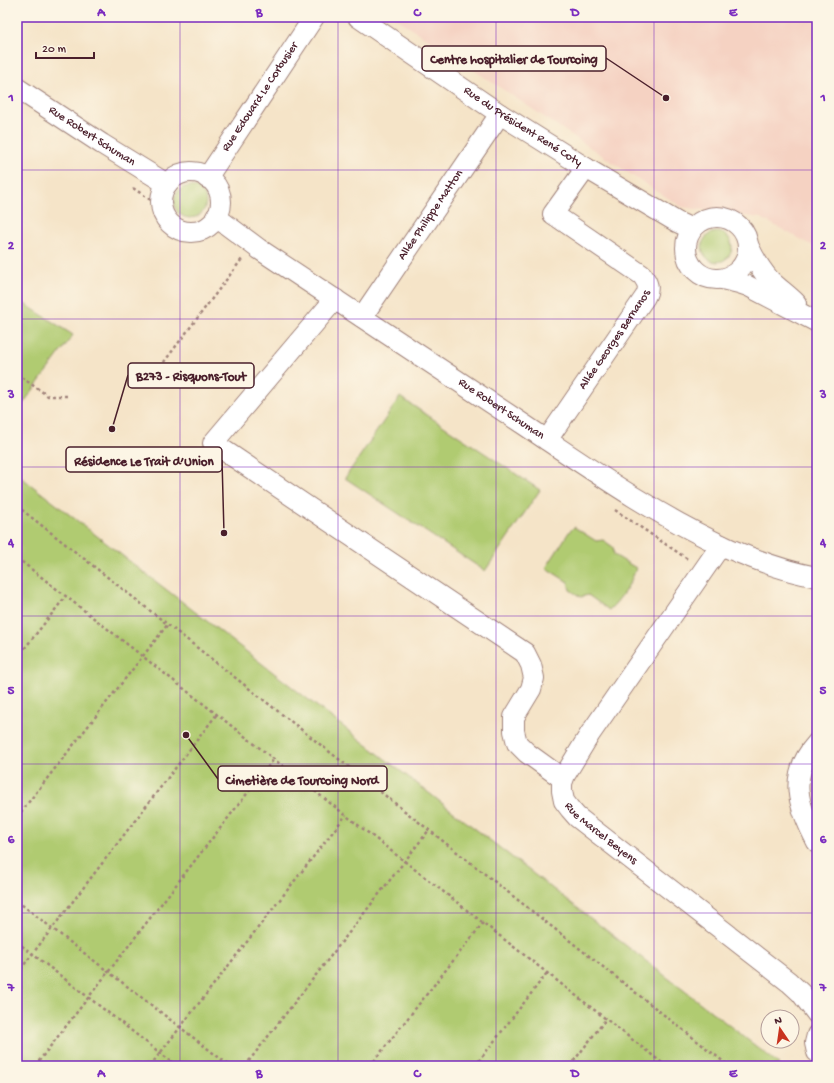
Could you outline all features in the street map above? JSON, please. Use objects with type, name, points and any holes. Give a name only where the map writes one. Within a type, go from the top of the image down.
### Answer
[{"type":"street","name":"Rue Edouard Le Corbusier","points":[[207,178],[314,17]]},
{"type":"street","name":"Rue du Président René Coty","points":[[358,17],[500,114],[586,168],[677,222],[692,229]]},
{"type":"street","name":"Rue Robert Schuman","points":[[17,88],[102,144],[167,184]]},
{"type":"street","name":"Allée Philippe Matton","points":[[362,317],[500,114]]},
{"type":"street","name":"Allée Georges Bernanos","points":[[547,440],[641,304],[649,288],[648,283],[642,275],[553,214],[586,168]]},
{"type":"street","points":[[183,173],[198,174],[207,178],[219,193],[220,203],[218,213],[213,221],[206,228],[188,232],[178,229],[170,224],[154,202],[162,193],[167,184],[174,177],[183,173]]},
{"type":"street","points":[[717,216],[727,218],[736,223],[743,230],[748,245],[760,266],[771,280],[817,322],[748,286],[722,279],[707,278],[698,273],[691,266],[685,248],[687,238],[692,229],[699,222],[707,218],[717,216]]},
{"type":"street","name":"Rue Robert Schuman","points":[[216,217],[254,245],[642,502],[696,533],[721,545],[748,557],[811,578]]},
{"type":"street","points":[[722,279],[732,276],[740,269],[747,255],[748,245]]},
{"type":"street","points":[[335,299],[213,443],[525,653],[531,665],[534,678],[531,689],[514,717],[514,730],[517,743],[527,753],[563,779],[590,734],[721,545]]},
{"type":"street","points":[[817,743],[804,759],[798,778],[802,809],[817,842]]},
{"type":"street","name":"Rue Marcel Beyens","points":[[563,779],[562,791],[564,801],[577,817],[788,982],[801,993],[817,1014]]},
{"type":"street","points":[[817,1035],[815,1043],[817,1052]]},
{"type":"path","points":[[132,370],[144,374],[161,366],[254,245]]},
{"type":"path","points":[[17,374],[48,396],[68,396]]},
{"type":"path","points":[[17,506],[729,1066]]},
{"type":"path","points":[[17,558],[666,1066]]},
{"type":"path","points":[[17,658],[66,596]]},
{"type":"path","points":[[17,817],[168,624]]},
{"type":"path","points":[[17,974],[217,714]]},
{"type":"path","points":[[35,1066],[274,758]]},
{"type":"path","points":[[150,1066],[346,815]]},
{"type":"path","points":[[246,1066],[429,830]]},
{"type":"path","points":[[17,901],[230,1066]]},
{"type":"path","points":[[370,1066],[483,923]]},
{"type":"path","points":[[17,942],[176,1066]]},
{"type":"path","points":[[475,1066],[547,973]]},
{"type":"path","points":[[570,1066],[606,1020]]},
{"type":"shaded area","points":[[394,17],[817,17],[817,250],[813,246],[761,218],[682,207]]},
{"type":"green space","points":[[187,186],[193,186],[202,190],[206,202],[202,214],[193,218],[187,218],[178,214],[174,205],[174,199],[178,190]]},
{"type":"green space","points":[[717,232],[728,236],[732,247],[728,258],[717,262],[706,258],[702,247],[706,236]]},
{"type":"green space","points":[[17,299],[73,335],[17,412]]},
{"type":"green space","points":[[400,397],[540,490],[485,571],[345,478]]},
{"type":"green space","points":[[17,474],[779,1064],[777,1066],[17,1066]]},
{"type":"green space","points":[[574,527],[596,541],[603,540],[613,547],[614,555],[636,568],[632,579],[625,590],[609,610],[588,595],[581,597],[570,590],[568,582],[546,568],[569,532]]},
{"type":"place","name":"Centre hospitalier de Tourcoing","points":[[666,98]]},
{"type":"place","name":"B273 - Risquons-Tout","points":[[112,429]]},
{"type":"place","name":"Résidence Le Trait d’Union","points":[[224,533]]},
{"type":"place","name":"Cimetière de Tourcoing Nord","points":[[186,735]]}]
